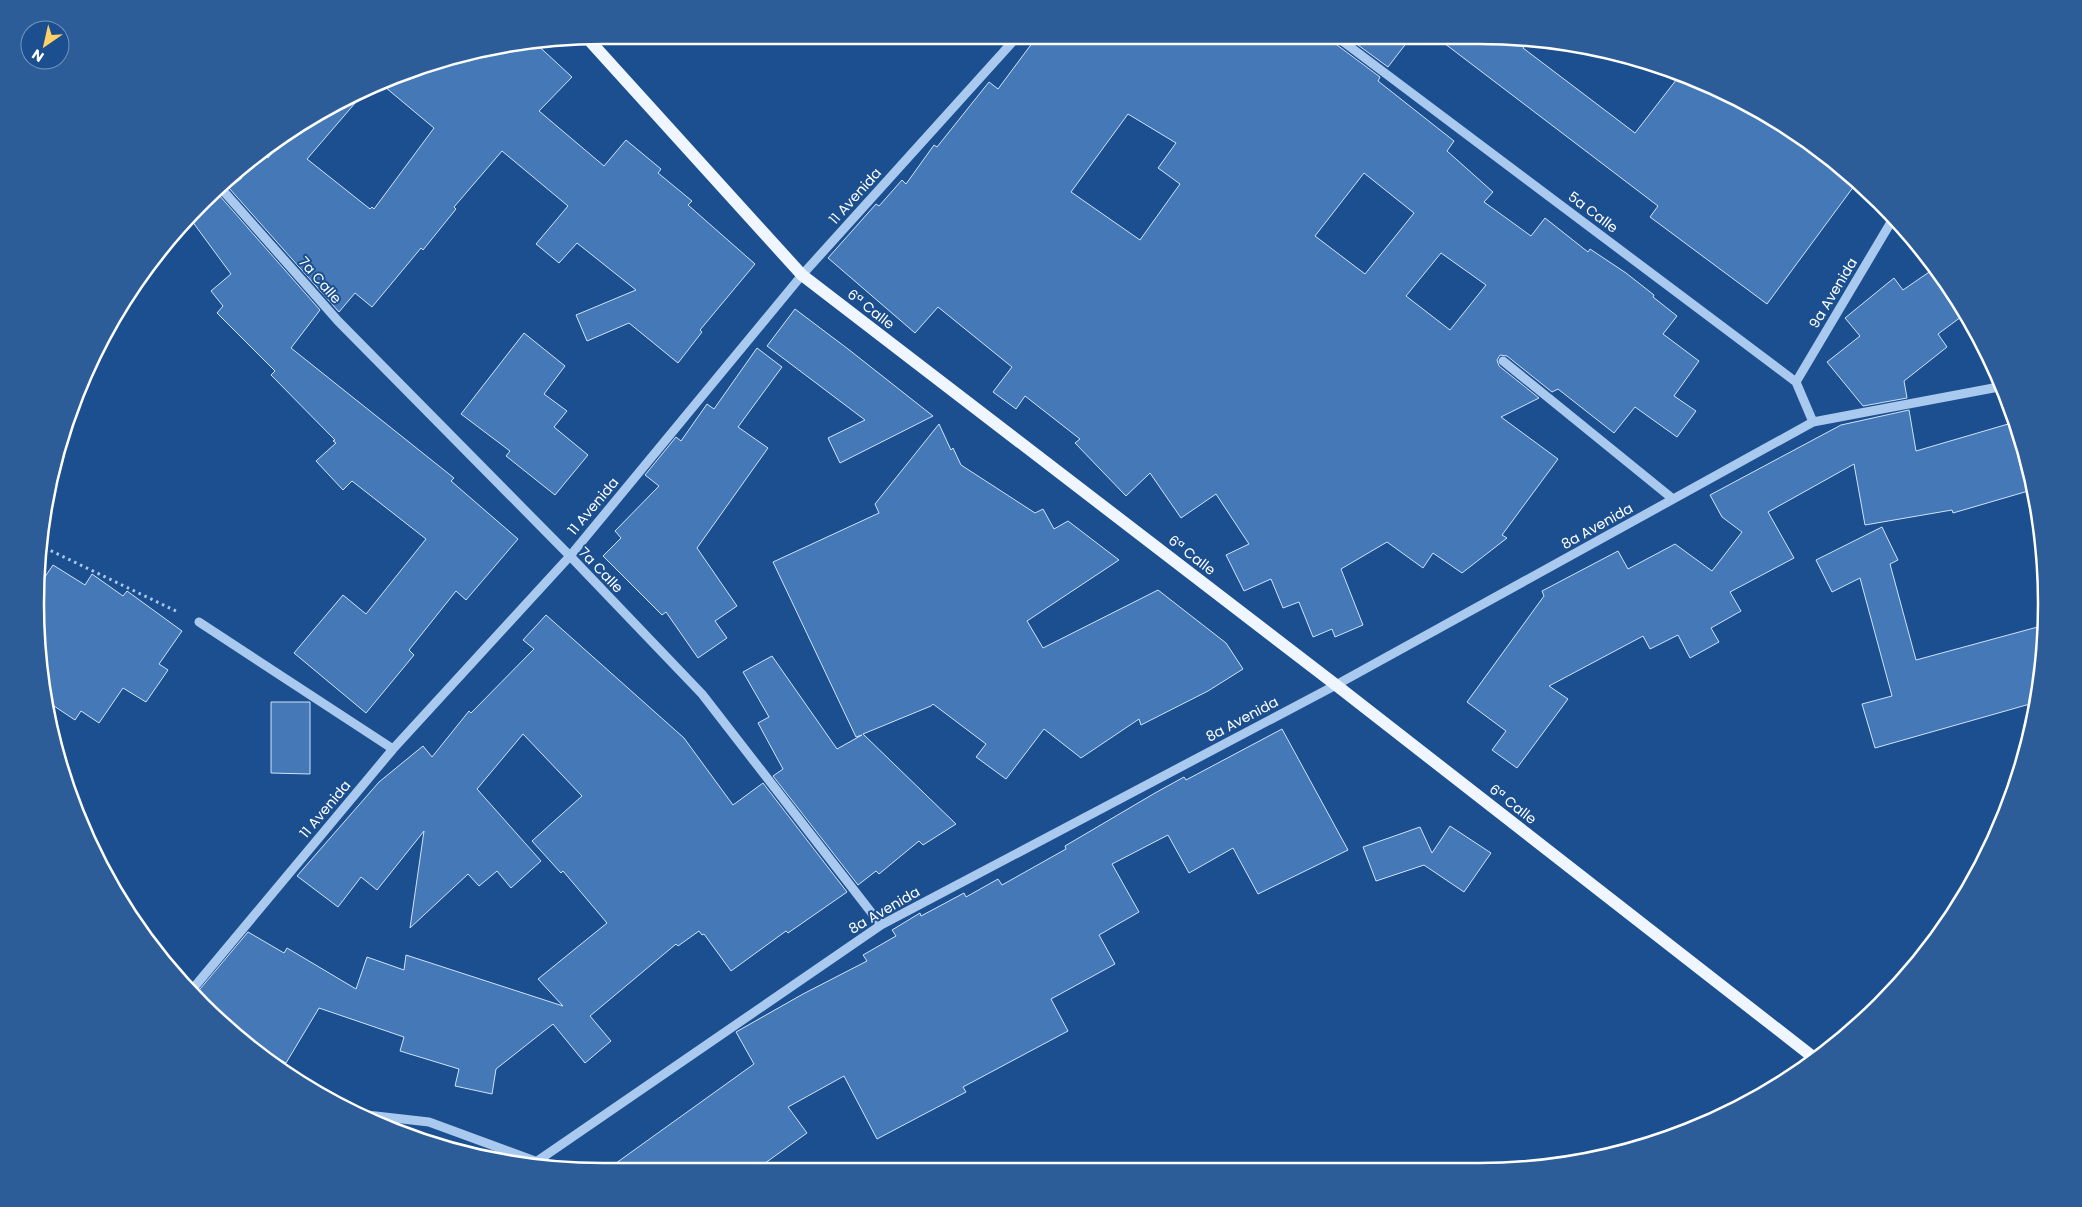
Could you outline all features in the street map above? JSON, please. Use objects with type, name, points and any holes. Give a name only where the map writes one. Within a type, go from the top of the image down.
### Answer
[{"type":"main road","name":"6ª Calle","points":[[593,44],[802,275],[1336,685],[1809,1055]]},
{"type":"street","name":"11 Avenida","points":[[196,986],[393,750],[570,556],[802,275],[1011,44]]},
{"type":"street","name":"5a Calle","points":[[1346,44],[1796,382]]},
{"type":"street","name":"7a Calle","points":[[224,192],[338,321],[570,556],[702,694],[881,925]]},
{"type":"street","name":"9a Avenida","points":[[1796,382],[1890,224]]},
{"type":"street","points":[[1503,361],[1674,499]]},
{"type":"street","points":[[1796,382],[1813,422]]},
{"type":"street","name":"8a Avenida","points":[[541,1159],[881,925],[1336,685],[1813,422],[1995,388]]},
{"type":"street","points":[[199,622],[393,750]]},
{"type":"street","points":[[379,1116],[429,1122],[516,1156]]},
{"type":"path","points":[[47,549],[199,622]]},
{"type":"building","points":[[1032,44],[1336,44],[1380,77],[1378,81],[1454,141],[1447,151],[1493,192],[1484,202],[1531,236],[1545,218],[1588,252],[1590,249],[1626,273],[1677,316],[1663,334],[1699,361],[1674,396],[1696,411],[1677,437],[1635,407],[1614,433],[1558,389],[1552,392],[1507,356],[1500,355],[1497,360],[1499,366],[1539,398],[1501,417],[1558,459],[1502,535],[1507,538],[1462,573],[1433,553],[1423,568],[1387,542],[1341,569],[1363,625],[1335,637],[1332,629],[1313,637],[1299,602],[1283,608],[1271,579],[1244,591],[1226,555],[1249,544],[1216,494],[1181,518],[1150,473],[1126,496],[1075,443],[1080,439],[1025,396],[1016,409],[993,392],[1012,367],[938,307],[915,333],[828,258],[876,204],[879,206],[902,180],[906,184],[934,145],[937,147],[989,82],[998,89]],"holes":[[[1128,114],[1176,143],[1158,168],[1180,184],[1140,240],[1071,192]],[[1364,173],[1414,213],[1365,274],[1315,236]],[[1441,253],[1486,285],[1450,330],[1406,296]]]},
{"type":"building","points":[[1357,44],[1406,44],[1388,67]]},
{"type":"building","points":[[1445,44],[1525,46],[1523,48],[1635,133],[1676,80],[1726,101],[1758,119],[1819,159],[1853,188],[1767,304],[1650,217],[1658,206]]},
{"type":"building","points":[[541,48],[572,77],[539,111],[604,166],[626,140],[661,169],[658,173],[692,201],[688,205],[755,264],[700,330],[702,332],[678,363],[629,323],[587,341],[576,315],[636,290],[577,243],[559,263],[536,244],[568,206],[502,151],[454,207],[456,209],[423,250],[421,248],[372,307],[355,293],[339,312],[229,188],[263,159],[267,156],[268,158],[273,152],[293,138],[357,100],[307,159],[370,209],[372,207],[374,209],[434,128],[386,88],[424,73],[459,63]]},
{"type":"building","points":[[220,196],[320,310],[291,348],[454,478],[451,481],[518,539],[466,600],[456,591],[409,650],[414,655],[366,713],[294,653],[343,595],[366,614],[426,539],[352,481],[343,490],[316,461],[336,443],[333,441],[335,440],[271,375],[275,371],[217,313],[223,306],[211,291],[231,274],[193,223]]},
{"type":"building","points":[[1929,272],[1959,318],[1938,334],[1947,347],[1904,381],[1907,398],[1863,406],[1827,362],[1860,336],[1845,318],[1894,278],[1903,290]]},
{"type":"building","points":[[795,309],[933,416],[840,463],[828,438],[865,420],[767,346]]},
{"type":"building","points":[[524,333],[565,366],[544,394],[567,411],[554,427],[588,455],[555,495],[506,456],[510,451],[461,414]]},
{"type":"building","points":[[757,348],[782,367],[738,427],[768,448],[697,548],[737,606],[715,621],[727,638],[698,658],[666,612],[662,615],[603,556],[621,538],[615,531],[659,486],[645,475],[676,437],[681,441],[707,404],[714,409]]},
{"type":"building","points":[[1909,410],[1916,451],[2009,424],[2026,492],[1953,513],[1952,510],[1865,525],[1854,464],[1768,512],[1794,558],[1730,592],[1741,611],[1711,628],[1719,642],[1690,658],[1678,635],[1650,649],[1643,636],[1549,686],[1568,699],[1517,768],[1492,750],[1506,731],[1467,702],[1544,596],[1542,591],[1618,551],[1628,569],[1675,544],[1712,571],[1742,532],[1722,517],[1710,495],[1841,425]]},
{"type":"building","points":[[939,424],[951,450],[953,448],[961,465],[1035,513],[1043,509],[1054,529],[1068,521],[1119,560],[1027,621],[1043,648],[1158,590],[1226,643],[1243,669],[1208,691],[1141,725],[1139,719],[1081,758],[1044,729],[1006,779],[976,757],[986,744],[933,704],[863,734],[956,824],[923,845],[919,841],[879,874],[876,871],[858,885],[773,776],[783,769],[758,723],[769,717],[743,672],[772,656],[837,749],[862,735],[856,737],[773,562],[879,513],[875,504]]},
{"type":"building","points":[[1882,527],[1898,560],[1890,564],[1916,660],[2037,627],[2028,704],[1875,748],[1862,704],[1892,696],[1860,578],[1832,592],[1816,560]]},
{"type":"building","points":[[53,565],[85,585],[92,574],[123,596],[127,591],[182,631],[159,664],[168,670],[146,702],[123,688],[99,723],[81,711],[75,720],[54,706],[45,640],[45,577]]},
{"type":"building","points":[[546,615],[684,738],[733,805],[763,783],[847,892],[788,933],[786,931],[731,971],[704,934],[702,935],[699,931],[678,946],[676,944],[590,1016],[611,1041],[585,1063],[553,1024],[496,1069],[492,1094],[455,1086],[459,1069],[400,1051],[404,1037],[319,1008],[286,1063],[277,1058],[234,1024],[199,990],[248,932],[284,953],[287,948],[356,989],[367,957],[404,970],[406,955],[563,1006],[538,979],[607,923],[563,871],[561,873],[532,841],[582,796],[523,734],[477,789],[541,861],[511,888],[497,871],[479,886],[468,874],[410,928],[424,831],[377,890],[361,877],[338,907],[297,876],[379,782],[423,746],[432,757],[469,711],[471,713],[534,649],[523,640]]},
{"type":"building","points":[[271,702],[310,702],[310,774],[271,773]]},
{"type":"building","points":[[1282,729],[1348,850],[1258,894],[1233,848],[1189,873],[1168,835],[1112,864],[1139,912],[1099,935],[1115,964],[1051,999],[1068,1031],[963,1087],[966,1092],[877,1139],[844,1076],[788,1107],[807,1133],[765,1163],[616,1163],[754,1064],[736,1032],[867,961],[863,955],[896,936],[892,930],[920,913],[921,916],[964,893],[966,897],[998,879],[1002,885],[1066,849],[1065,846],[1155,793],[1184,777],[1186,780]]},
{"type":"building","points":[[1450,826],[1491,853],[1464,892],[1424,865],[1376,881],[1363,847],[1420,827],[1432,853]]}]
